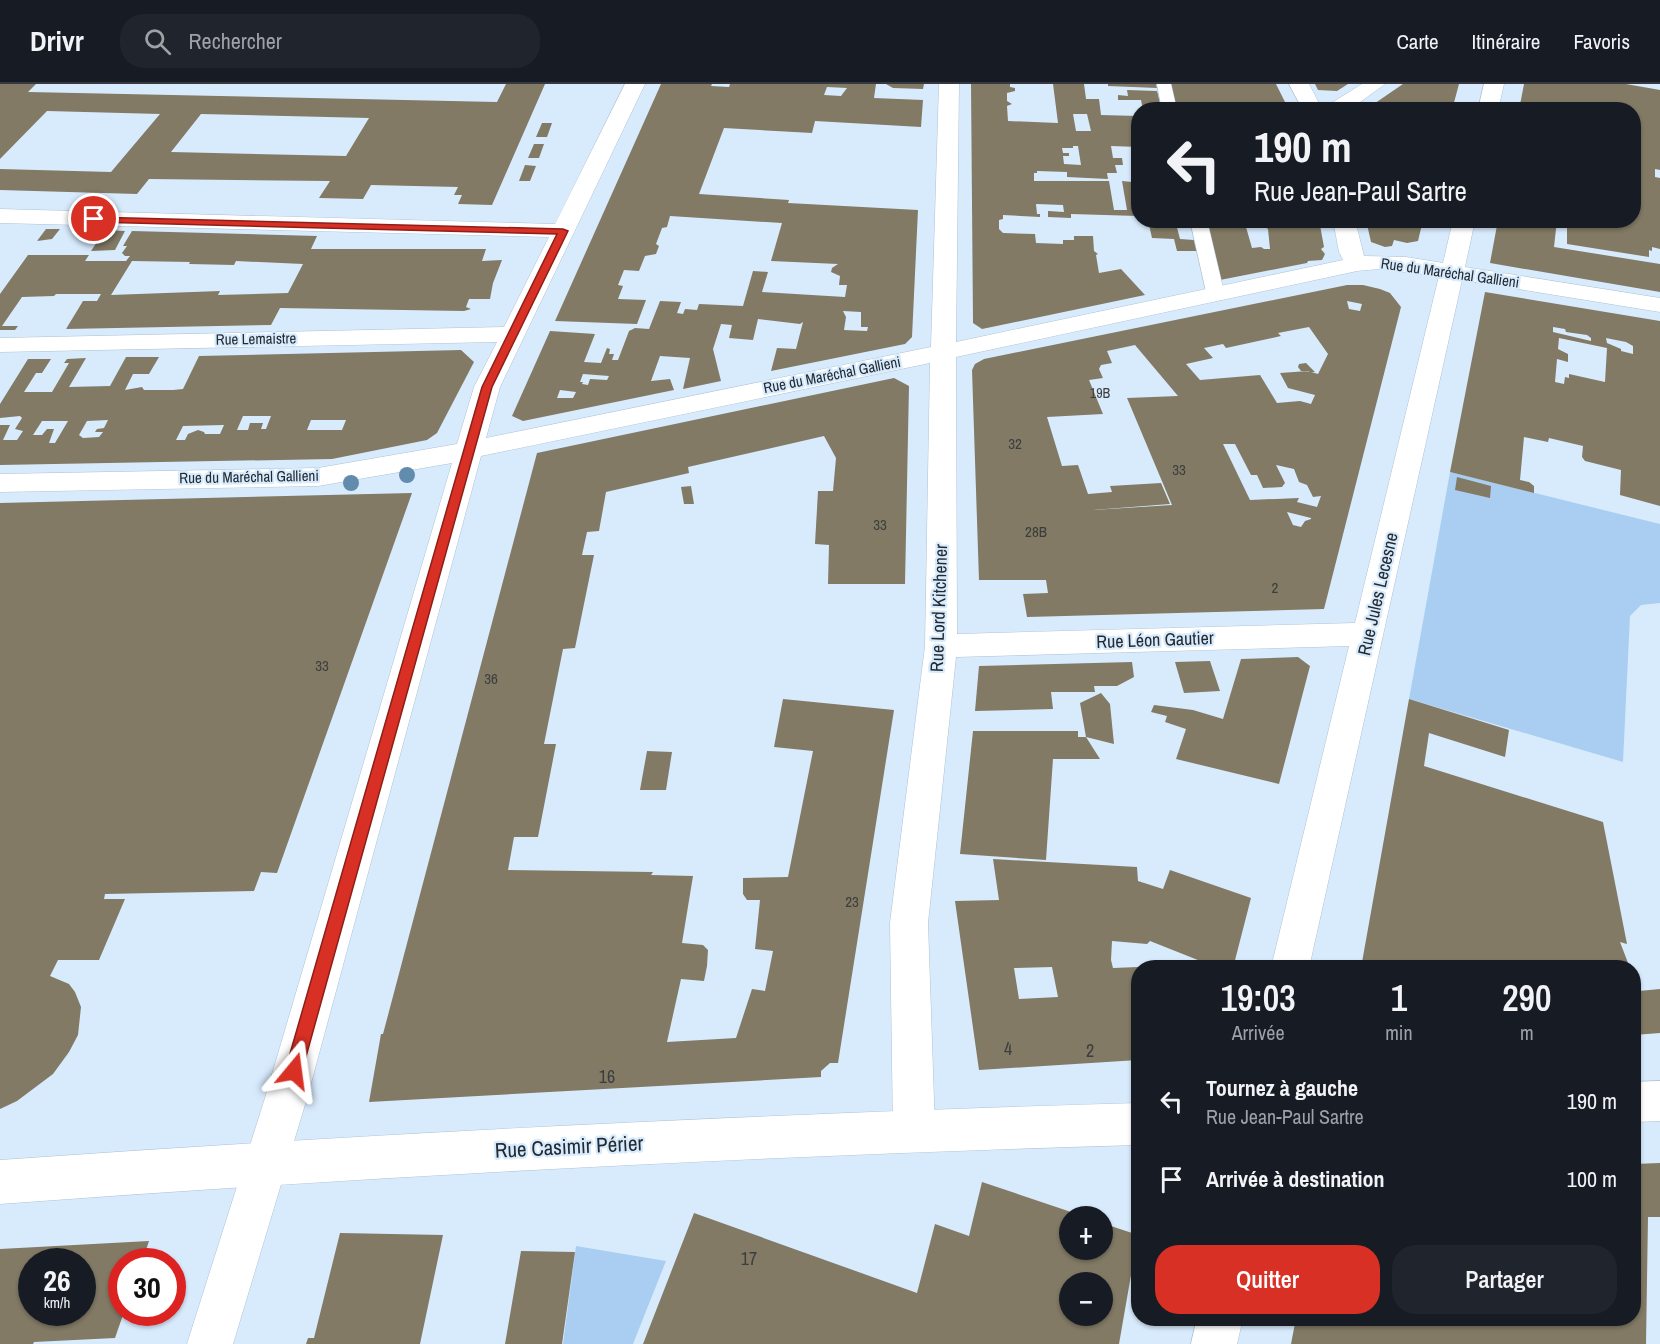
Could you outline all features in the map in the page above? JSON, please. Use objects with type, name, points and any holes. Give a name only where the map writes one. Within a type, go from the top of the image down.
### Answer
[{"type":"street","points":[[210,1344],[267,1162],[487,387],[635,84]]},
{"type":"street","name":"Rue Lord Kitchener","points":[[914,1130],[909,923],[941,646],[943,353],[949,84]]},
{"type":"street","points":[[1299,84],[1309,102]]},
{"type":"street","points":[[1348,102],[1375,84]]},
{"type":"street","points":[[1490,102],[1494,84]]},
{"type":"street","points":[[0,216],[563,231]]},
{"type":"street","points":[[1346,228],[1350,252],[1357,264]]},
{"type":"street","name":"Rue Jules Lecesne","points":[[1292,960],[1462,228]]},
{"type":"street","name":"Rue du Maréchal Gallieni","points":[[0,483],[318,477],[417,461],[1216,296],[1357,264],[1388,262],[1660,305]]},
{"type":"street","name":"Rue Lemaistre","points":[[0,345],[511,334]]},
{"type":"street","name":"Rue Léon Gautier","points":[[941,646],[1369,634]]},
{"type":"street","points":[[1641,1102],[1660,1101]]},
{"type":"street","name":"Rue Casimir Périer","points":[[0,1182],[267,1162],[914,1130],[1131,1124]]},
{"type":"street","points":[[1214,1344],[1218,1326]]},
{"type":"lane","points":[[1164,84],[1168,102]]},
{"type":"lane","points":[[1200,228],[1216,296]]},
{"type":"shaded area","points":[[1450,472],[1660,524],[1660,603],[1641,605],[1630,616],[1623,762],[1409,699]]},
{"type":"shaded area","points":[[576,1246],[666,1261],[633,1344],[563,1344]]},
{"type":"building","points":[[0,84],[36,84],[28,92],[497,102],[506,84],[545,84],[492,205],[458,204],[462,195],[454,195],[458,187],[371,185],[363,199],[319,198],[330,181],[149,179],[137,194],[0,190],[0,169],[111,172],[160,114],[47,111],[0,159]],"holes":[[[201,114],[369,118],[346,156],[171,152]]]},
{"type":"building","points":[[661,84],[712,84],[711,86],[729,87],[730,84],[876,84],[874,98],[923,100],[921,127],[815,121],[812,133],[724,128],[699,194],[789,200],[788,203],[918,210],[912,337],[905,344],[771,371],[777,348],[796,349],[803,322],[800,324],[758,319],[753,340],[729,338],[732,325],[721,324],[713,349],[721,381],[683,389],[690,358],[660,356],[651,381],[670,379],[674,390],[523,421],[512,416],[550,331],[595,334],[584,362],[601,363],[607,348],[610,349],[609,354],[614,354],[612,360],[618,360],[629,331],[635,328],[649,329],[660,301],[681,302],[677,313],[683,314],[685,309],[697,310],[699,304],[743,306],[753,271],[768,272],[762,292],[845,297],[847,285],[839,285],[840,276],[831,272],[832,268],[838,264],[771,261],[782,223],[670,216],[667,227],[662,228],[656,244],[659,246],[656,254],[645,256],[639,271],[624,270],[618,285],[623,286],[618,299],[646,300],[637,324],[555,321]],"holes":[[[827,87],[847,88],[841,96],[824,95]],[[843,311],[861,312],[861,327],[868,327],[867,331],[844,330],[846,317]],[[583,374],[609,376],[607,380],[590,379],[588,385],[580,382]],[[560,390],[576,392],[573,398],[557,398]]]},
{"type":"building","points":[[886,84],[924,84],[923,89],[893,88]]},
{"type":"building","points":[[971,84],[1010,84],[1010,87],[1015,88],[1015,91],[1007,93],[1007,101],[1012,104],[1007,106],[1008,121],[1058,123],[1053,84],[1084,84],[1086,99],[1099,99],[1101,115],[1131,116],[1131,147],[1111,146],[1113,158],[1122,158],[1123,165],[1115,165],[1117,173],[1107,173],[1108,179],[1067,177],[1067,172],[1037,171],[1034,173],[1034,181],[1109,181],[1114,210],[1127,210],[1122,181],[1131,182],[1131,216],[1071,214],[1071,218],[1048,217],[1048,211],[1064,212],[1063,205],[1036,204],[1037,214],[1040,214],[1040,217],[1003,215],[1003,219],[999,220],[999,229],[1003,233],[1035,234],[1036,243],[1063,244],[1063,240],[1074,240],[1074,236],[1093,236],[1094,251],[1098,254],[1096,255],[1099,273],[1121,269],[1145,295],[982,329],[973,323]],"holes":[[[1073,114],[1087,114],[1091,131],[1076,131]],[[1078,146],[1081,165],[1064,164],[1063,156],[1069,156],[1069,153],[1063,153],[1062,148]]]},
{"type":"building","points":[[1108,84],[1156,84],[1157,88],[1108,86]]},
{"type":"building","points":[[1168,84],[1276,84],[1285,102],[1173,102]]},
{"type":"building","points":[[1315,84],[1348,84],[1337,91],[1318,90]]},
{"type":"building","points":[[1403,84],[1459,84],[1454,102],[1377,102]]},
{"type":"building","points":[[1524,84],[1626,84],[1660,90],[1660,170],[1655,169],[1655,177],[1660,178],[1660,249],[1652,247],[1652,251],[1649,250],[1649,257],[1567,244],[1567,228],[1641,228],[1641,102],[1521,102]]},
{"type":"building","points":[[1127,90],[1157,91],[1160,102],[1118,100],[1118,95],[1128,96]]},
{"type":"building","points":[[542,123],[552,123],[547,137],[536,137]]},
{"type":"building","points":[[534,144],[544,144],[539,158],[528,158]]},
{"type":"building","points":[[525,165],[536,166],[530,181],[519,181]]},
{"type":"building","points":[[1150,228],[1177,228],[1180,239],[1194,240],[1197,251],[1177,251],[1174,239],[1152,238]]},
{"type":"building","points":[[1205,228],[1246,228],[1252,248],[1270,249],[1266,228],[1320,228],[1324,247],[1321,249],[1325,254],[1322,260],[1220,280]]},
{"type":"building","points":[[1368,228],[1421,228],[1418,241],[1407,243],[1394,240],[1392,246],[1385,247],[1371,242]]},
{"type":"building","points":[[1497,228],[1556,228],[1554,247],[1660,264],[1660,292],[1490,263]]},
{"type":"building","points":[[46,229],[60,229],[52,239],[37,241]]},
{"type":"building","points":[[105,230],[125,231],[115,250],[91,251]]},
{"type":"building","points":[[132,231],[317,236],[311,249],[486,249],[482,261],[502,260],[493,283],[490,299],[469,299],[466,307],[471,309],[464,311],[280,308],[271,325],[66,329],[83,301],[97,301],[101,294],[56,294],[54,296],[22,297],[2,326],[18,326],[15,330],[0,330],[0,294],[28,255],[89,255],[85,261],[126,261],[130,256],[122,253],[127,246],[123,246]],"holes":[[[132,261],[190,262],[189,264],[234,265],[236,261],[303,264],[288,293],[218,295],[220,291],[111,295]]]},
{"type":"building","points":[[1347,285],[1363,285],[1390,293],[1401,307],[1324,609],[1027,617],[1023,594],[1048,593],[1046,580],[979,580],[972,370],[975,364],[984,359]],"holes":[[[1347,301],[1362,304],[1360,311],[1349,309]],[[1309,327],[1328,354],[1318,374],[1308,371],[1280,373],[1288,388],[1315,395],[1311,404],[1300,401],[1277,403],[1260,375],[1200,380],[1186,364],[1213,358],[1204,348],[1223,344],[1226,348],[1281,336],[1278,333]],[[1135,345],[1178,396],[1127,398],[1172,505],[1093,510],[1170,504],[1161,483],[1110,486],[1112,492],[1088,494],[1078,465],[1062,466],[1047,417],[1103,414],[1089,380],[1103,378],[1099,369],[1101,365],[1112,363],[1107,351]],[[1223,444],[1235,444],[1251,475],[1257,475],[1263,488],[1282,487],[1285,483],[1276,465],[1294,469],[1299,482],[1307,485],[1313,497],[1321,496],[1317,507],[1297,502],[1299,498],[1250,500]],[[1287,512],[1311,518],[1301,527],[1293,525]]]},
{"type":"building","points":[[1485,292],[1660,321],[1660,506],[1620,495],[1621,470],[1585,461],[1582,457],[1583,446],[1549,438],[1548,442],[1524,437],[1520,480],[1534,486],[1534,493],[1450,472]],"holes":[[[1553,327],[1565,329],[1566,332],[1587,335],[1591,341],[1553,332]],[[1559,338],[1607,348],[1605,382],[1569,374],[1569,378],[1565,377],[1564,384],[1555,382],[1557,359],[1568,362],[1568,354],[1558,349]],[[1606,338],[1626,342],[1633,346],[1633,354],[1621,351],[1607,343]]]},
{"type":"building","points":[[461,350],[474,362],[437,433],[427,440],[332,459],[0,465],[0,425],[10,425],[3,440],[17,440],[23,431],[15,429],[22,418],[20,416],[0,418],[0,404],[28,359],[51,359],[42,373],[36,373],[24,392],[52,392],[69,363],[64,363],[67,359],[86,358],[69,387],[110,386],[126,357],[159,357],[149,374],[133,374],[125,390],[142,387],[144,390],[173,390],[183,389],[199,356]],"holes":[[[243,416],[271,416],[266,429],[261,429],[263,423],[250,423],[248,430],[237,430]],[[108,420],[104,428],[97,429],[95,432],[103,432],[99,437],[83,438],[79,435],[87,421]],[[311,420],[346,420],[342,430],[307,430]],[[42,421],[68,421],[55,443],[49,443],[54,429],[47,429],[42,435],[33,435]],[[224,425],[220,434],[205,434],[198,430],[188,434],[185,440],[176,440],[183,426]]]},
{"type":"building","points":[[1306,363],[1315,372],[1301,371],[1299,364]]},
{"type":"building","points":[[894,378],[909,386],[905,584],[828,584],[829,545],[815,544],[818,491],[833,491],[836,458],[824,436],[688,467],[689,473],[606,492],[599,531],[587,532],[582,555],[594,555],[575,648],[563,649],[544,744],[556,744],[538,837],[514,837],[508,870],[653,872],[651,875],[693,876],[682,943],[703,945],[708,950],[707,966],[704,981],[681,979],[667,1042],[736,1038],[752,989],[765,991],[773,951],[755,949],[760,900],[747,900],[743,894],[743,878],[788,877],[813,751],[774,747],[783,699],[894,710],[838,1063],[830,1063],[821,1071],[821,1077],[369,1102],[381,1034],[383,1034],[537,453]]},
{"type":"building","points":[[1457,477],[1491,486],[1490,498],[1455,490]]},
{"type":"building","points":[[691,486],[694,504],[684,504],[681,487]]},
{"type":"building","points":[[412,493],[277,873],[261,872],[254,891],[105,894],[104,899],[125,899],[99,960],[58,960],[50,976],[69,984],[75,992],[81,1007],[78,1035],[53,1074],[17,1101],[0,1109],[0,503]]},
{"type":"building","points":[[1298,657],[1310,666],[1279,784],[1176,759],[1186,729],[1165,722],[1167,716],[1151,712],[1154,705],[1193,710],[1223,719],[1241,659]]},
{"type":"building","points":[[1210,661],[1220,691],[1184,693],[1175,662]]},
{"type":"building","points":[[1132,662],[1134,677],[1117,686],[1094,686],[1095,692],[1051,692],[1053,709],[975,711],[979,666]]},
{"type":"building","points":[[1101,693],[1110,704],[1114,744],[1086,737],[1080,703]]},
{"type":"building","points":[[1409,699],[1509,730],[1505,757],[1429,733],[1424,766],[1603,822],[1627,944],[1620,942],[1627,960],[1362,960]]},
{"type":"building","points":[[973,731],[1078,731],[1078,737],[1086,737],[1100,759],[1053,759],[1046,860],[960,854]]},
{"type":"building","points":[[647,751],[672,752],[666,790],[640,790]]},
{"type":"building","points":[[993,859],[1137,867],[1138,881],[1163,889],[1170,870],[1251,898],[1235,960],[1198,960],[1150,941],[1147,944],[1112,941],[1113,968],[1131,967],[1131,1060],[979,1070],[955,901],[999,900]],"holes":[[[1052,967],[1058,997],[1019,999],[1014,968]]]},
{"type":"building","points":[[1660,989],[1660,1033],[1641,1034],[1641,991]]},
{"type":"building","points":[[1660,1163],[1660,1217],[1648,1217],[1646,1344],[1291,1344],[1294,1326],[1641,1326],[1641,1164]]},
{"type":"building","points":[[982,1182],[1059,1208],[1059,1260],[1113,1260],[1113,1227],[1131,1233],[1131,1275],[1119,1344],[643,1344],[694,1213],[917,1293],[935,1224],[969,1236]]},
{"type":"building","points":[[340,1233],[443,1235],[420,1344],[306,1344],[308,1338],[314,1338]]},
{"type":"building","points":[[149,1241],[147,1248],[108,1248],[108,1326],[119,1326],[115,1338],[0,1344],[0,1249],[18,1248],[18,1326],[96,1326],[96,1248],[19,1248]]},
{"type":"building","points":[[521,1251],[575,1252],[562,1344],[505,1344]]},
{"type":"route","points":[[94,219],[563,231],[487,387],[294,1071]]}]
